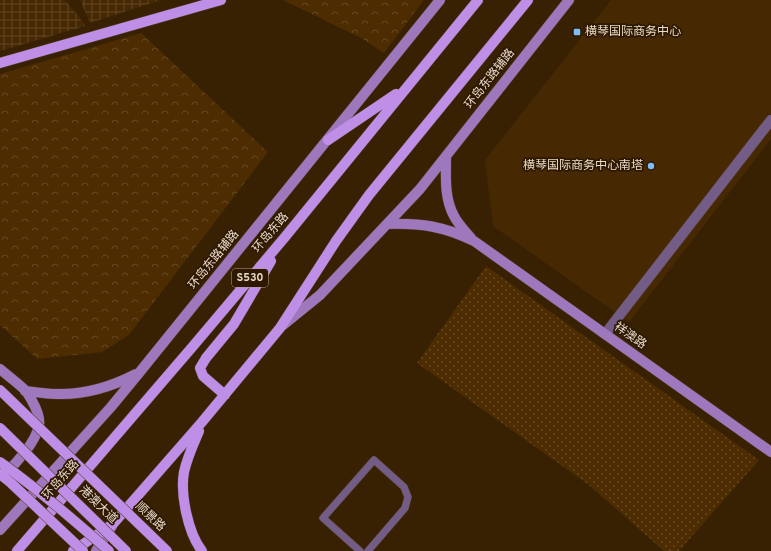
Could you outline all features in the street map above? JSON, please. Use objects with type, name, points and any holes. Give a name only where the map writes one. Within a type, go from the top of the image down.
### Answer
[{"type":"main road","points":[[0,63],[221,0]]},
{"type":"main road","name":"环岛东路辅路","points":[[0,530],[111,407],[440,0]]},
{"type":"main road","name":"环岛东路","points":[[17,551],[285,237],[478,0]]},
{"type":"main road","points":[[96,551],[113,524],[202,422],[280,328],[336,240],[369,195],[528,0]]},
{"type":"main road","name":"环岛东路辅路","points":[[280,328],[320,295],[420,189],[569,0]]},
{"type":"main road","points":[[328,140],[405,88]]},
{"type":"main road","name":"祥澳路","points":[[446,157],[447,192],[450,206],[454,216],[474,241]]},
{"type":"main road","name":"祥澳路","points":[[387,224],[413,224],[440,228],[455,232],[474,241],[771,452]]},
{"type":"main road","points":[[225,395],[203,376],[200,368],[206,358],[234,324],[285,237]]},
{"type":"main road","points":[[0,369],[25,391],[34,403],[39,424],[30,446],[19,460],[0,477]]},
{"type":"main road","points":[[25,391],[56,394],[87,392],[117,384],[139,373]]},
{"type":"main road","name":"港澳大道","points":[[0,390],[116,502]]},
{"type":"main road","points":[[201,549],[188,525],[185,505],[184,473],[189,454],[202,422]]},
{"type":"main road","name":"港澳大道","points":[[0,428],[126,551]]},
{"type":"main road","points":[[0,462],[23,478],[66,513],[109,551]]},
{"type":"main road","points":[[0,474],[83,551]]},
{"type":"main road","name":"顺景路","points":[[116,502],[167,551]]},
{"type":"main road","points":[[73,551],[113,524]]},
{"type":"street","points":[[605,334],[771,120]]},
{"type":"lane","points":[[360,551],[323,518],[374,460],[404,487],[408,497],[405,508],[368,551]]},
{"type":"shaded area","points":[[0,0],[65,0],[85,26],[0,51]]},
{"type":"shaded area","points":[[80,0],[161,0],[90,23]]},
{"type":"shaded area","name":"横琴国际商务中心","points":[[611,0],[771,0],[771,139],[629,322],[493,226],[485,160]]},
{"type":"green space","points":[[283,0],[424,0],[384,53],[363,39]]},
{"type":"green space","points":[[141,33],[268,152],[129,335],[102,352],[37,359],[0,325],[0,74]]},
{"type":"green space","points":[[486,266],[759,460],[679,551],[664,551],[589,485],[417,363]]},
{"type":"place","name":"横琴国际商务中心","points":[[577,32]]},
{"type":"place","name":"横琴国际商务中心南塔","points":[[651,166]]}]
